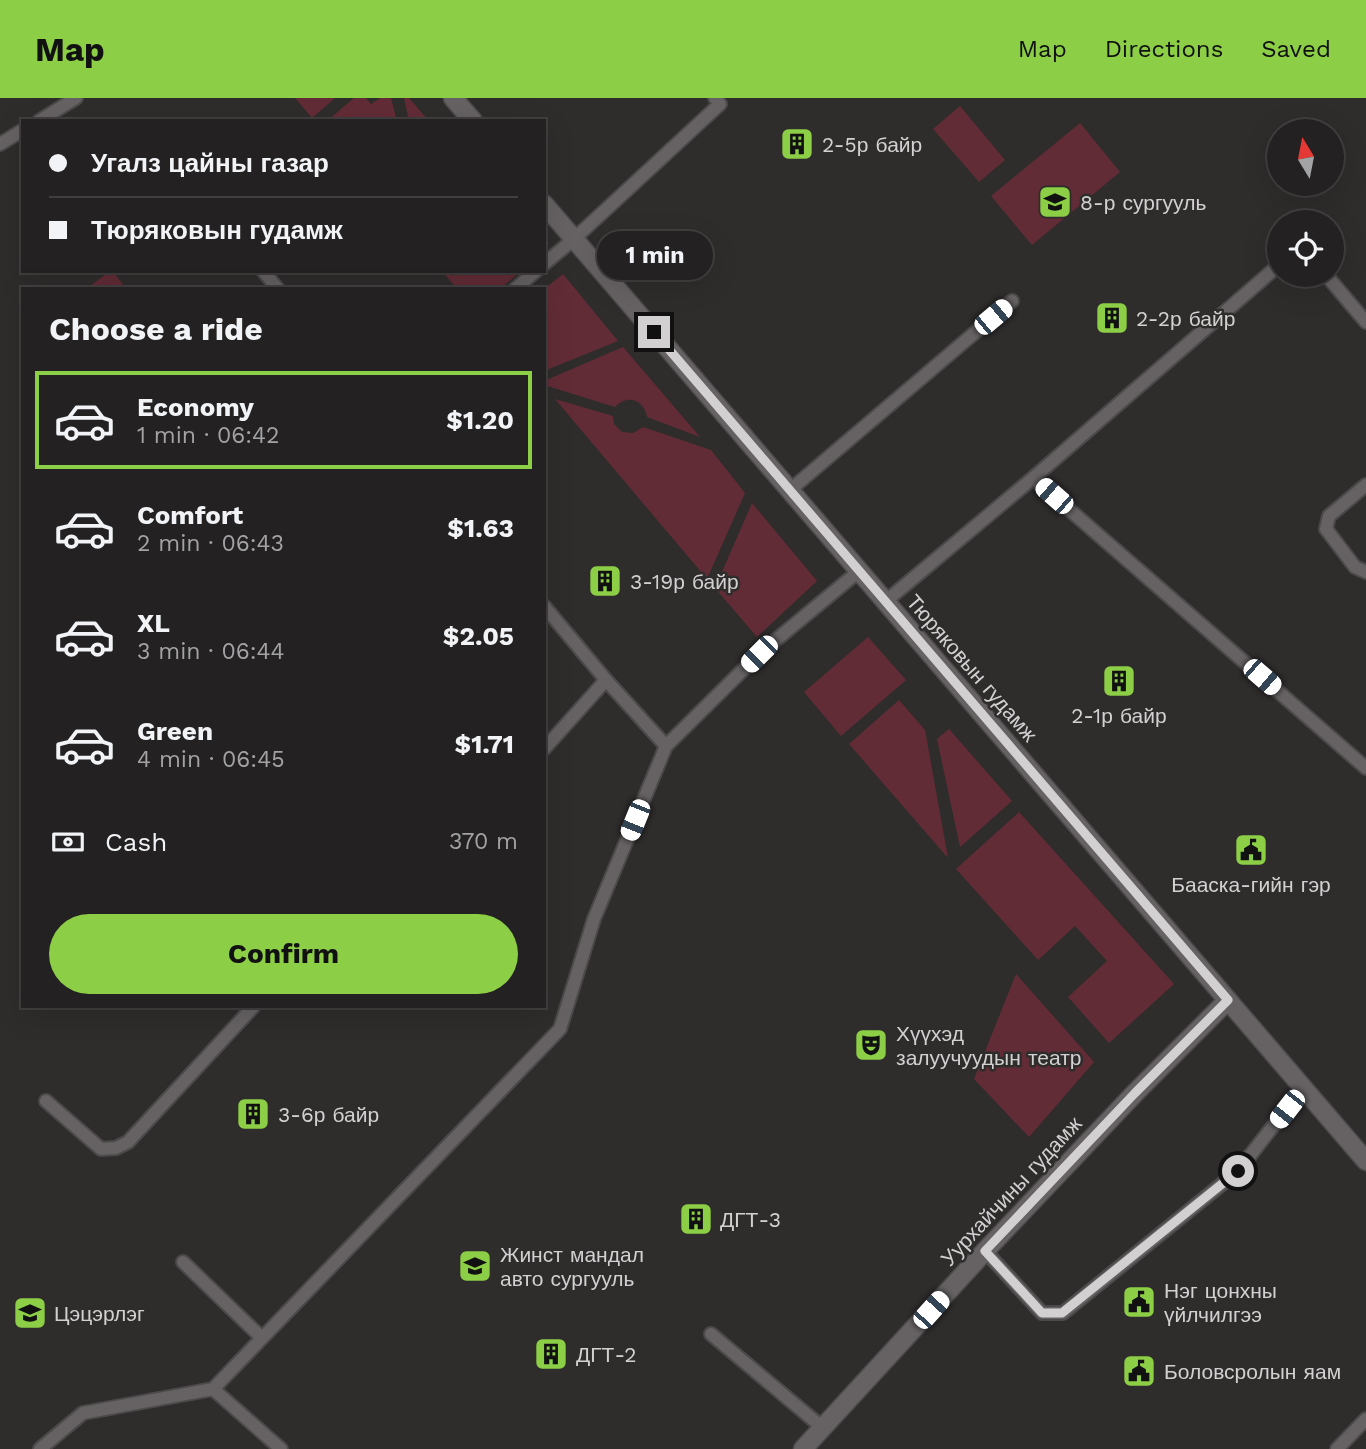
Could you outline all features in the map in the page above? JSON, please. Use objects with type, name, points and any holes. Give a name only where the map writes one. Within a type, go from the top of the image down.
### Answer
[{"type":"street","points":[[453,98],[471,119]]},
{"type":"street","name":"Тюряковын гудамж","points":[[546,206],[1366,1161]]},
{"type":"street","name":"Уурхайчины гудамж","points":[[803,1449],[985,1251],[1135,1093],[1228,1000]]},
{"type":"lane","points":[[42,119],[76,98]]},
{"type":"lane","points":[[546,262],[721,100]]},
{"type":"lane","points":[[0,144],[21,131]]},
{"type":"lane","points":[[265,273],[276,287]]},
{"type":"lane","points":[[517,287],[534,273]]},
{"type":"lane","points":[[886,601],[1267,275]]},
{"type":"lane","points":[[1336,287],[1366,322]]},
{"type":"lane","points":[[790,490],[1012,301]]},
{"type":"lane","points":[[1033,478],[1366,768]]},
{"type":"lane","points":[[1366,485],[1329,516],[1326,529],[1354,567],[1366,572]]},
{"type":"lane","points":[[40,1449],[83,1413],[213,1389],[560,1029],[594,919],[666,746],[759,654],[859,571]]},
{"type":"lane","points":[[546,608],[666,746]]},
{"type":"lane","points":[[546,747],[606,680]]},
{"type":"lane","points":[[47,1101],[101,1149],[116,1148],[128,1142],[252,1008]]},
{"type":"lane","points":[[985,1251],[1042,1313],[1062,1313],[1238,1171],[1303,1088]]},
{"type":"lane","points":[[183,1262],[262,1338]]},
{"type":"lane","points":[[711,1334],[823,1428]]},
{"type":"lane","points":[[213,1389],[281,1449]]},
{"type":"lane","points":[[1336,1449],[1366,1419]]},
{"type":"shaded area","points":[[295,98],[335,98],[312,118]]},
{"type":"shaded area","points":[[354,98],[366,98],[371,104],[380,98],[391,98],[396,119],[329,119]]},
{"type":"shaded area","points":[[404,98],[409,98],[427,119],[409,119]]},
{"type":"shaded area","points":[[960,106],[1005,160],[979,182],[933,129]]},
{"type":"shaded area","points":[[1080,123],[1120,172],[1032,245],[991,196]]},
{"type":"shaded area","points":[[107,273],[114,273],[125,287],[89,287]]},
{"type":"shaded area","points":[[444,273],[519,273],[502,287],[455,287]]},
{"type":"shaded area","points":[[563,274],[618,341],[546,370],[546,287]]},
{"type":"shaded area","points":[[623,347],[700,437],[647,417],[639,402],[634,400],[625,401],[615,407],[546,386],[546,380]]},
{"type":"shaded area","points":[[555,399],[613,416],[614,424],[622,432],[633,433],[643,427],[711,450],[745,493],[707,579]]},
{"type":"shaded area","points":[[752,503],[817,581],[757,637],[715,588]]},
{"type":"shaded area","points":[[868,637],[906,680],[841,736],[804,692]]},
{"type":"shaded area","points":[[899,700],[925,730],[948,858],[849,744]]},
{"type":"shaded area","points":[[949,729],[1012,801],[960,847],[937,739]]},
{"type":"shaded area","points":[[1019,812],[1174,984],[1109,1043],[1068,997],[1107,961],[1075,926],[1038,960],[956,869]]},
{"type":"shaded area","points":[[1016,974],[1094,1062],[1029,1137],[974,1079]]},
{"type":"place","name":"2-5р байр","points":[[797,144]]},
{"type":"place","name":"8-р сургууль","points":[[1055,202]]},
{"type":"place","name":"2-2р байр","points":[[1112,318]]},
{"type":"place","name":"3-19р байр","points":[[605,581]]},
{"type":"place","name":"2-1р байр","points":[[1119,681]]},
{"type":"place","name":"Бааска-гийн гэр","points":[[1251,850]]},
{"type":"place","name":"Хүүхэд залуучуудын театр","points":[[871,1045]]},
{"type":"place","name":"3-6р байр","points":[[253,1114]]},
{"type":"place","name":"ДГТ-3","points":[[696,1219]]},
{"type":"place","name":"Жинст мандал авто сургууль","points":[[475,1266]]},
{"type":"place","name":"Нэг цонхны үйлчилгээ","points":[[1139,1302]]},
{"type":"place","name":"Цэцэрлэг","points":[[30,1313]]},
{"type":"place","name":"ДГТ-2","points":[[551,1354]]},
{"type":"place","name":"Боловсролын яам","points":[[1139,1371]]},
{"type":"route","points":[[654,332],[1228,1000],[1135,1093],[985,1251],[1042,1313],[1062,1313],[1238,1171]]}]
